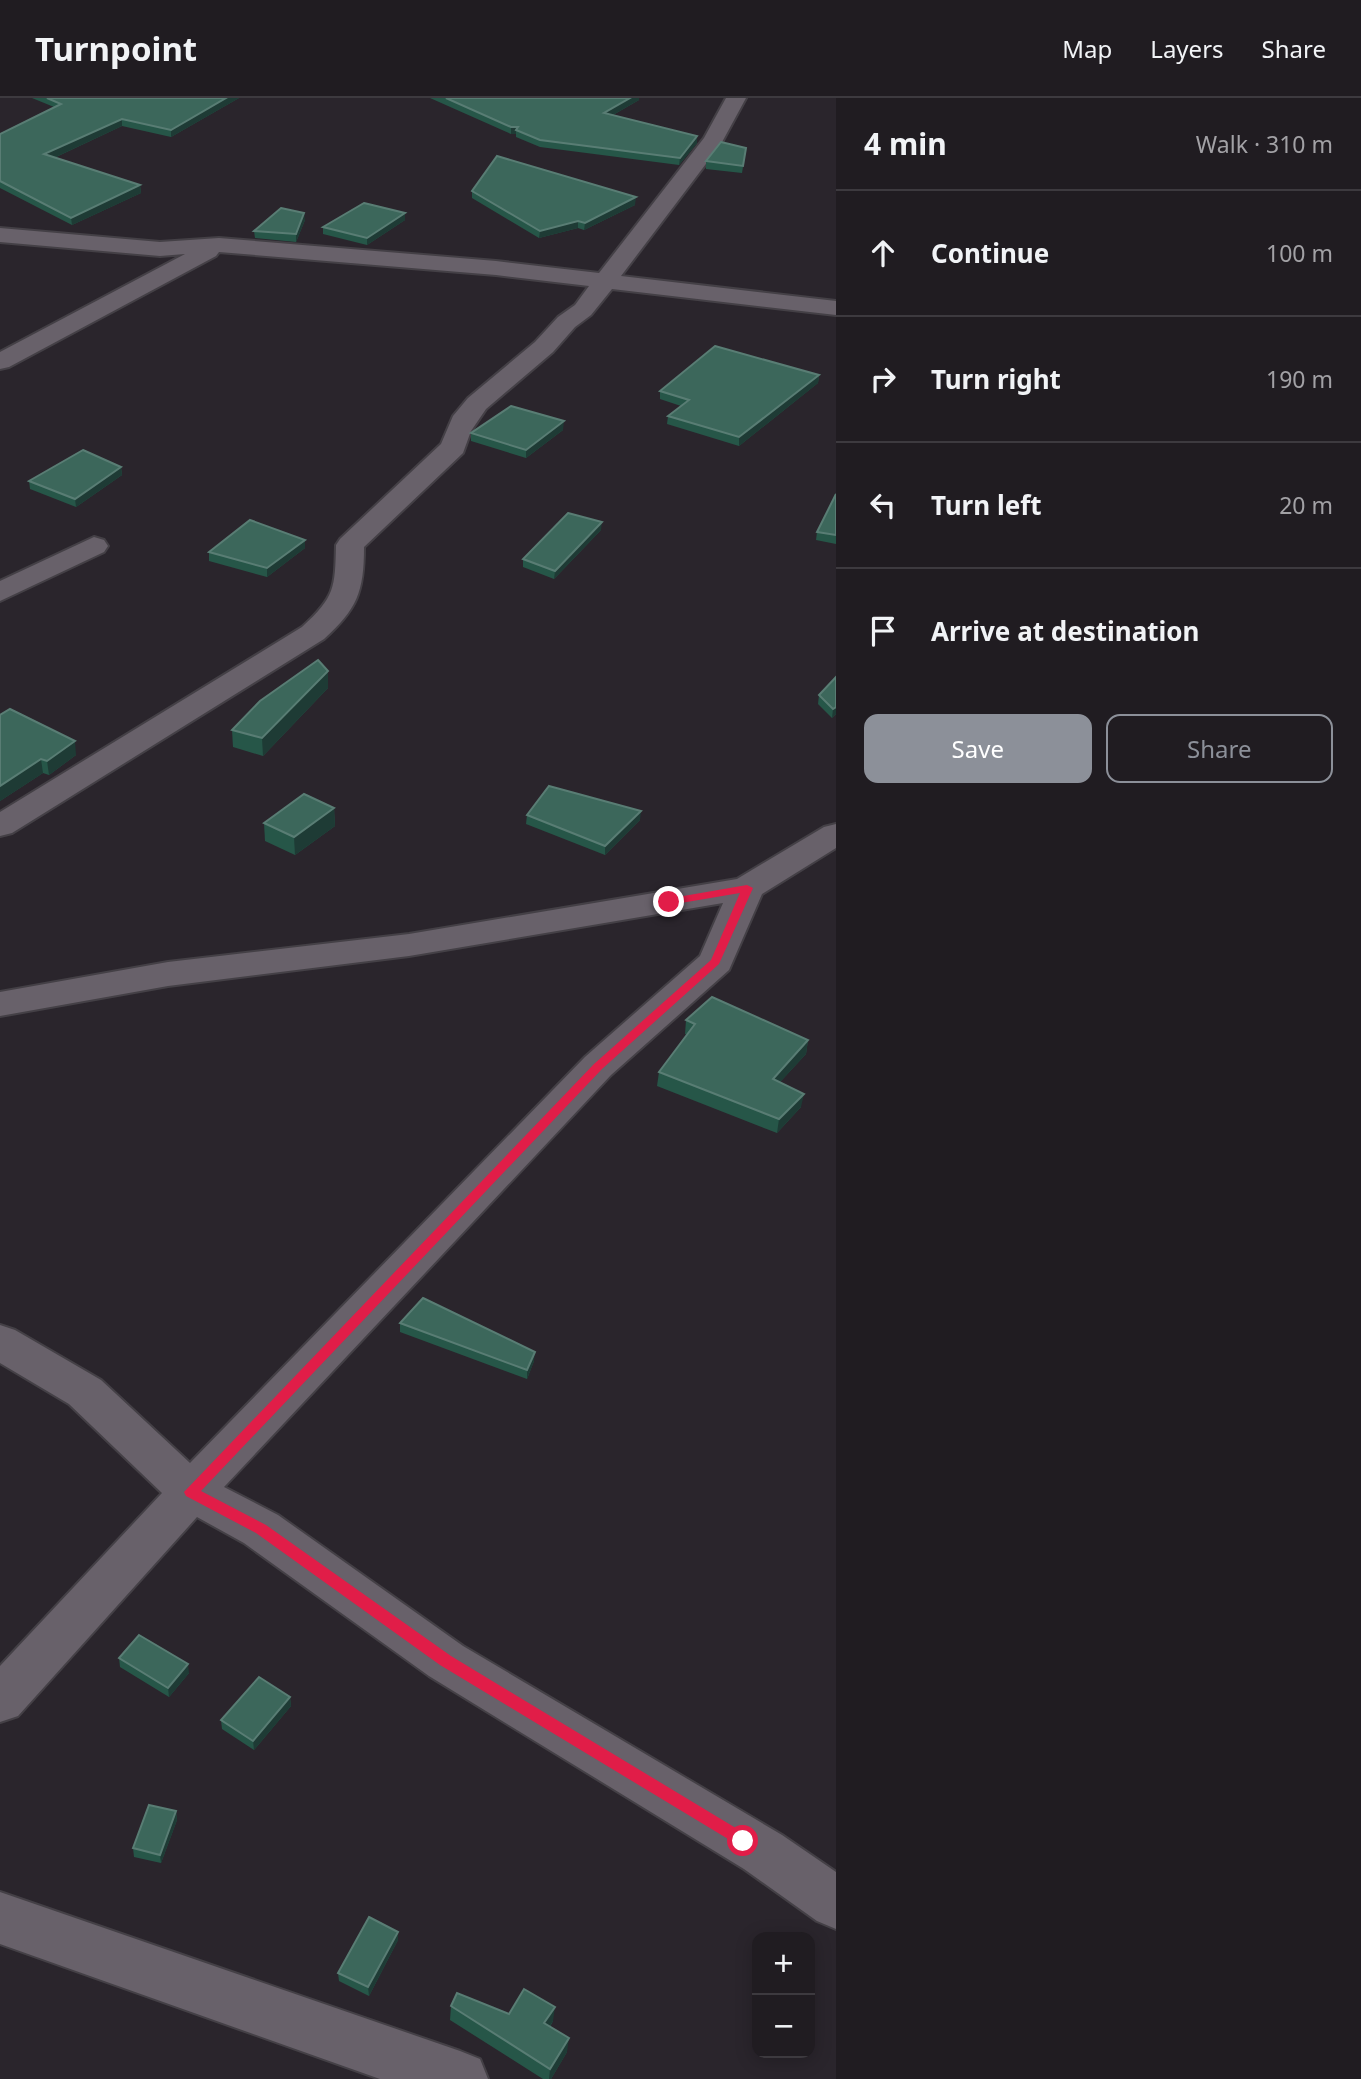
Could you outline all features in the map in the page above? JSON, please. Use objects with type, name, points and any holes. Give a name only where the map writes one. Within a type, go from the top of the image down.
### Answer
[{"type":"street","points":[[0,826],[313,633],[341,609],[349,582],[349,545],[454,447],[455,435],[478,402],[544,347],[573,315],[583,310],[714,140],[736,98]]},
{"type":"street","points":[[0,234],[160,249],[219,244],[607,280],[836,308]]},
{"type":"street","points":[[0,362],[219,244]]},
{"type":"street","points":[[0,592],[94,546]]},
{"type":"street","points":[[0,1004],[168,974],[409,946],[747,888],[836,834]]},
{"type":"street","points":[[0,1700],[191,1492],[598,1066],[716,962],[747,888]]},
{"type":"street","points":[[0,1342],[85,1392],[191,1492],[261,1529],[446,1661],[763,1853],[836,1903]]},
{"type":"street","points":[[0,1918],[460,2079]]},
{"type":"building","points":[[47,98],[226,98],[171,130],[122,119],[44,154],[140,185],[71,218],[0,181],[0,134],[61,104]]},
{"type":"building","points":[[446,98],[630,98],[604,113],[697,136],[680,158],[540,140],[516,130],[518,127],[511,127]]},
{"type":"building","points":[[721,142],[746,148],[743,166],[706,161]]},
{"type":"building","points":[[497,156],[636,197],[585,223],[578,221],[540,231],[472,191]]},
{"type":"building","points":[[364,203],[405,213],[367,238],[323,227]]},
{"type":"building","points":[[281,208],[304,213],[296,234],[254,231]]},
{"type":"building","points":[[715,346],[819,375],[739,437],[668,416],[689,400],[660,391]]},
{"type":"building","points":[[511,406],[564,421],[526,450],[471,433]]},
{"type":"building","points":[[83,450],[121,467],[75,499],[29,481]]},
{"type":"building","points":[[836,494],[836,535],[817,532]]},
{"type":"building","points":[[568,513],[602,522],[555,571],[523,559]]},
{"type":"building","points":[[250,520],[305,540],[267,568],[209,552]]},
{"type":"building","points":[[318,660],[328,671],[262,738],[232,730],[260,701]]},
{"type":"building","points":[[836,677],[836,707],[833,709],[819,695]]},
{"type":"building","points":[[10,709],[75,741],[47,761],[41,759],[0,786],[0,715]]},
{"type":"building","points":[[549,786],[641,811],[605,846],[527,815]]},
{"type":"building","points":[[304,794],[334,808],[294,837],[264,823]]},
{"type":"building","points":[[712,997],[808,1040],[773,1079],[804,1094],[779,1119],[659,1072],[695,1024],[686,1020]]},
{"type":"building","points":[[423,1298],[535,1352],[527,1370],[400,1323]]},
{"type":"building","points":[[139,1635],[188,1664],[168,1688],[119,1658]]},
{"type":"building","points":[[259,1677],[290,1697],[253,1741],[221,1720]]},
{"type":"building","points":[[149,1805],[176,1811],[160,1855],[133,1848]]},
{"type":"building","points":[[369,1917],[398,1932],[368,1987],[338,1973]]},
{"type":"building","points":[[524,1989],[555,2007],[544,2023],[569,2038],[550,2069],[451,2006],[457,1993],[509,2014]]},
{"type":"route","points":[[669,902],[747,888],[716,962],[598,1066],[191,1492],[261,1529],[446,1661],[743,1841]]}]
